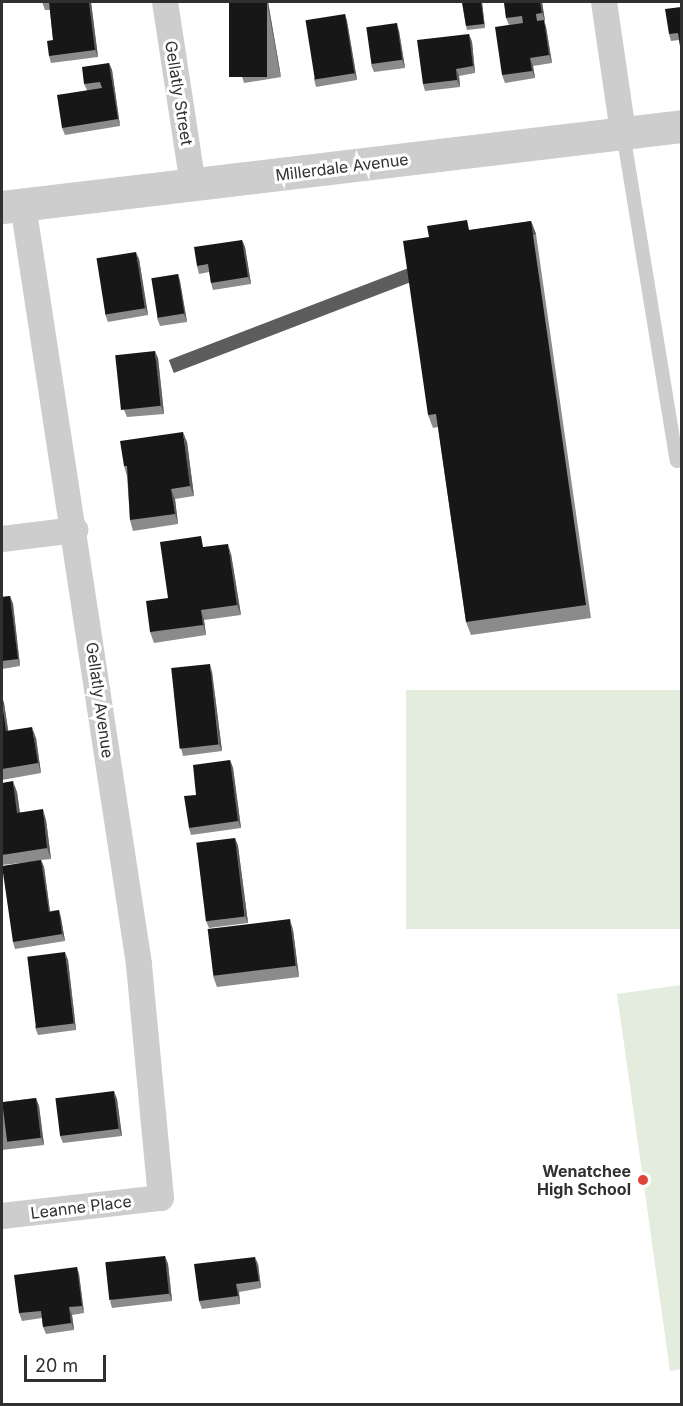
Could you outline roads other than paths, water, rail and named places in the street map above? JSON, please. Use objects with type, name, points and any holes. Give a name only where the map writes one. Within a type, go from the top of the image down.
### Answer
[{"type":"street","name":"Gellatly Street","points":[[165,2],[193,185]]},
{"type":"street","points":[[604,2],[623,132]]},
{"type":"street","name":"Millerdale Avenue","points":[[12,206],[681,126]]},
{"type":"street","name":"Gellatly Avenue","points":[[12,206],[75,530],[139,964],[161,1198]]},
{"type":"street","points":[[2,539],[75,530]]},
{"type":"street","name":"Leanne Place","points":[[2,1216],[161,1198]]},
{"type":"lane","points":[[623,132],[676,461],[681,460]]},
{"type":"place","name":"Wenatchee High School","points":[[643,1180]]}]
